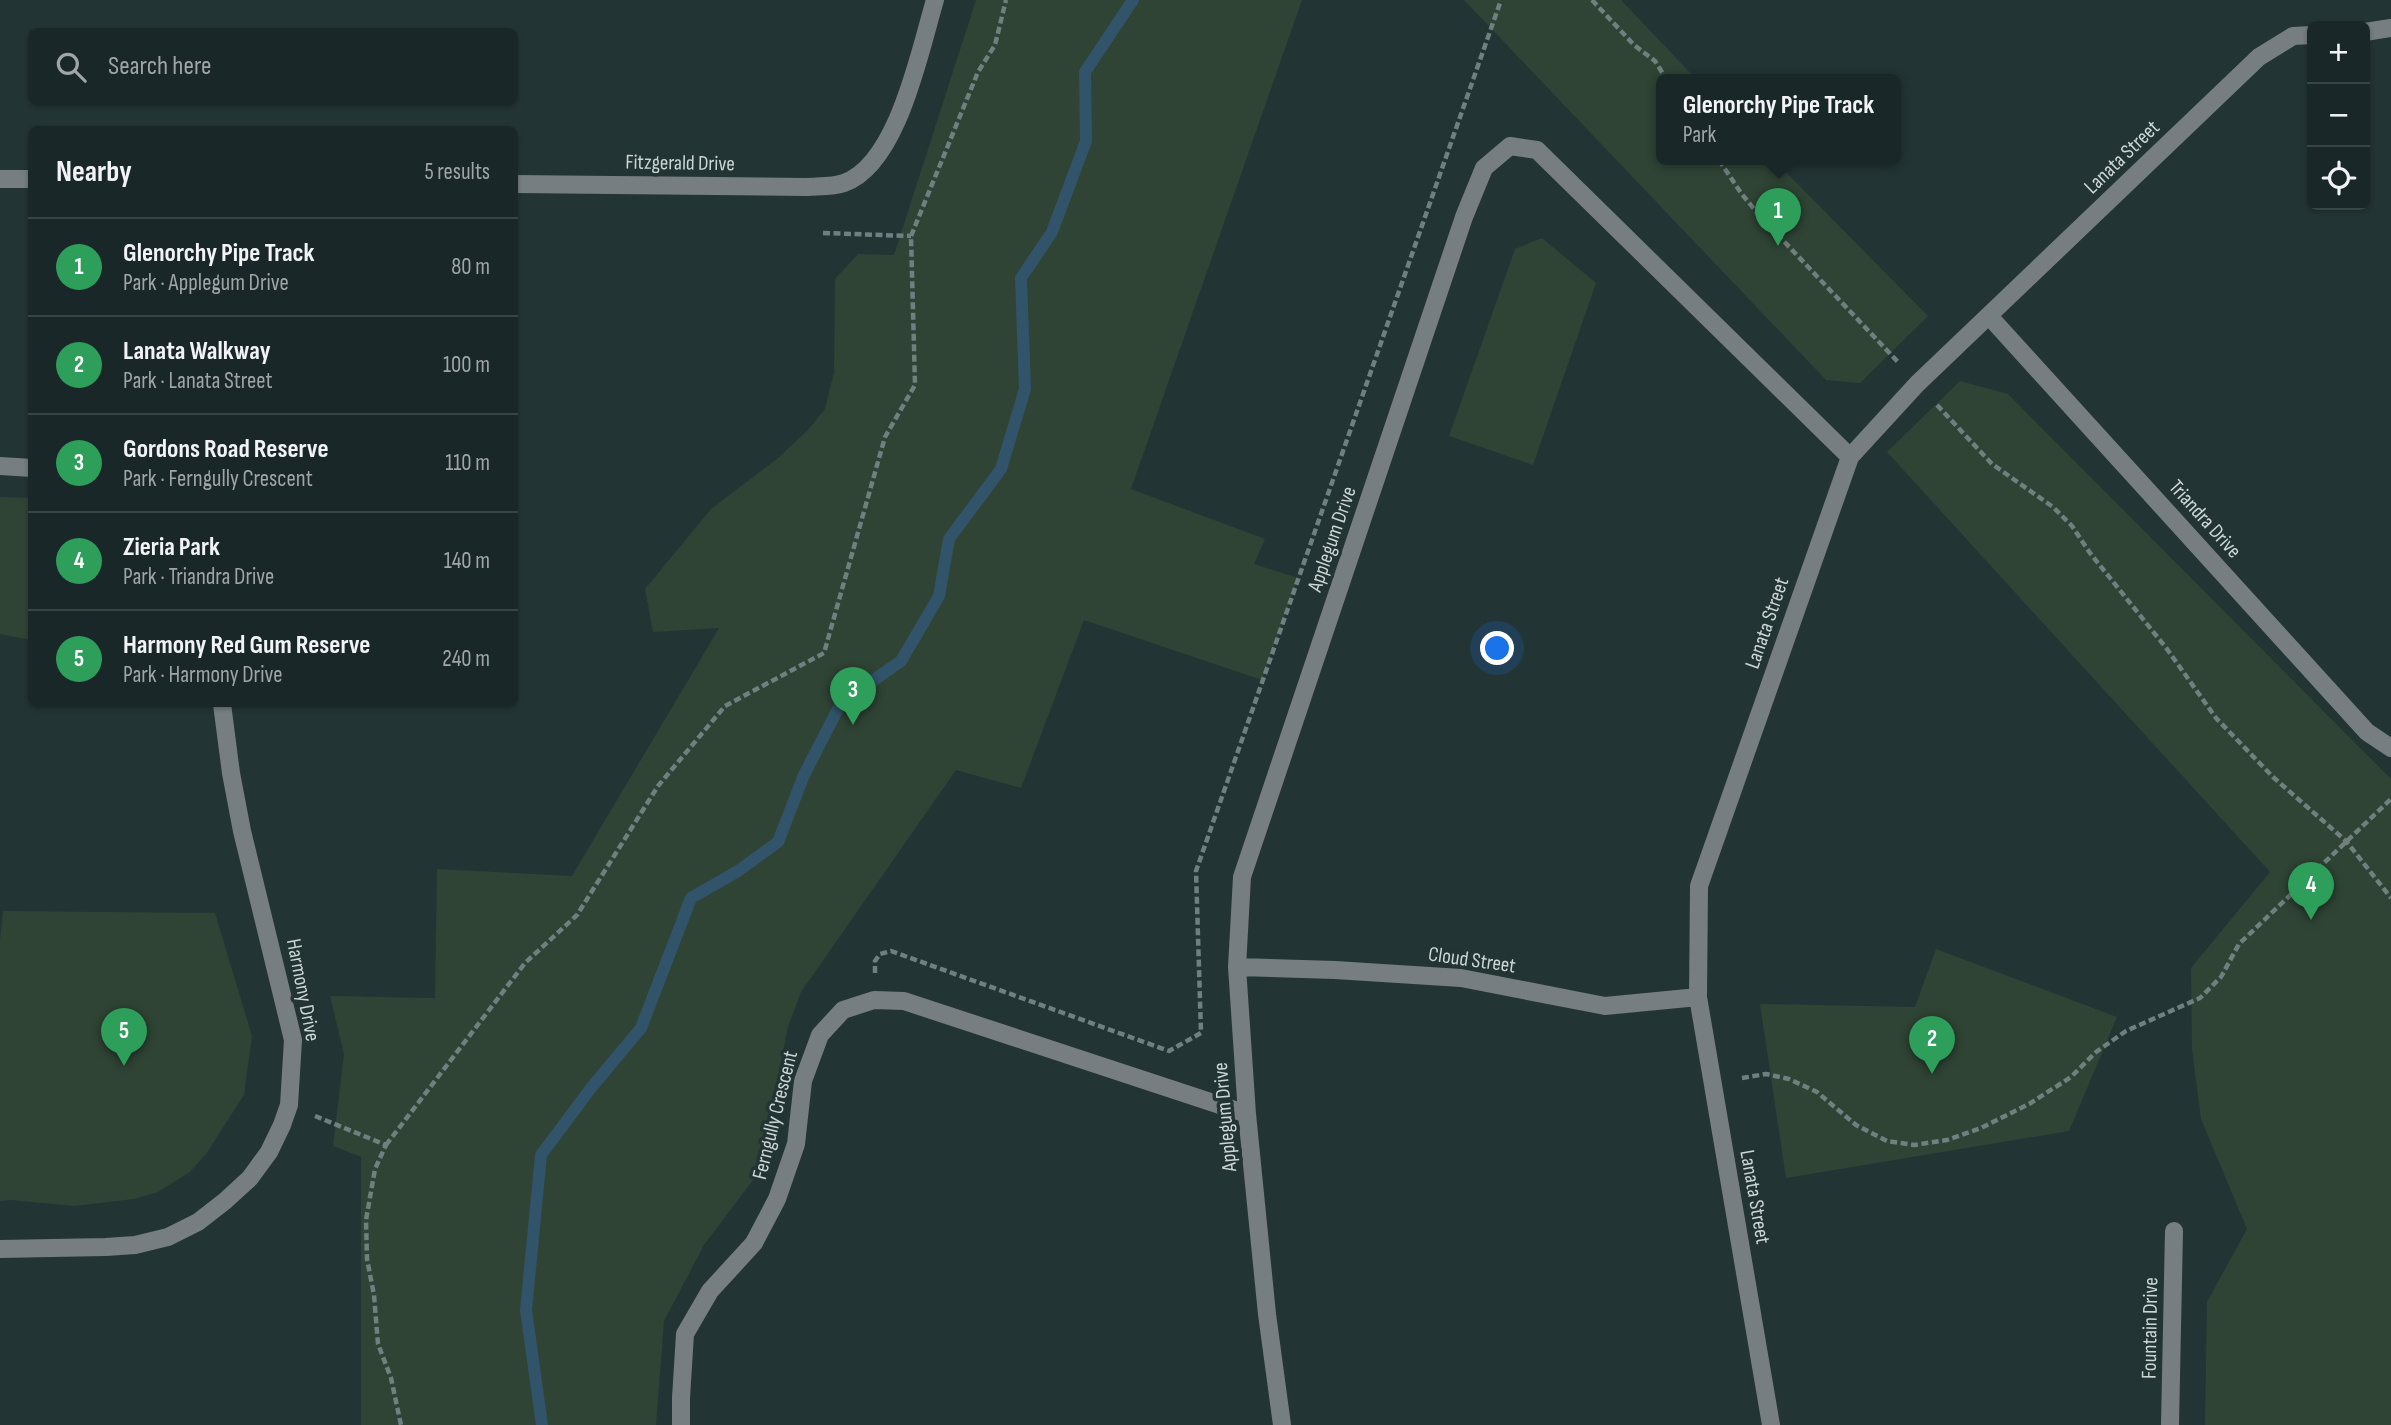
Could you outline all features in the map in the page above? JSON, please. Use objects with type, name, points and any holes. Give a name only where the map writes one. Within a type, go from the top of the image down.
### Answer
[{"type":"street","name":"Fitzgerald Drive","points":[[518,184],[806,187],[844,183],[869,167],[898,122],[935,0]]},
{"type":"street","name":"Lanata Street","points":[[1771,1425],[1699,997],[1699,886],[1850,457],[1917,384],[2259,57],[2293,36],[2307,35]]},
{"type":"street","name":"Applegum Drive","points":[[1282,1425],[1267,1314],[1247,1114],[1237,967],[1242,877],[1464,217],[1484,168],[1510,146],[1537,150],[1850,457]]},
{"type":"street","points":[[0,179],[28,179]]},
{"type":"street","name":"Triandra Drive","points":[[1989,316],[2367,732],[2391,748]]},
{"type":"street","points":[[0,466],[28,468]]},
{"type":"street","name":"Harmony Drive","points":[[0,1249],[135,1245],[168,1237],[198,1222],[250,1178],[269,1152],[289,1105],[293,1040],[261,899],[242,831],[222,707]]},
{"type":"street","name":"Cloud Street","points":[[1237,967],[1461,978],[1605,1006],[1699,997]]},
{"type":"street","name":"Ferngully Crescent","points":[[681,1425],[685,1334],[710,1291],[754,1243],[777,1199],[796,1144],[803,1081],[820,1035],[843,1010],[874,1000],[904,1001],[1247,1114]]},
{"type":"street","name":"Fountain Drive","points":[[2171,1425],[2174,1231]]},
{"type":"path","points":[[401,1425],[391,1378],[378,1344],[374,1295],[367,1259],[366,1220],[375,1169],[386,1145],[525,963],[578,915],[658,786],[726,706],[824,653],[885,437],[915,385],[911,236],[978,72],[995,45],[1006,0]]},
{"type":"path","points":[[874,1000],[876,961],[880,954],[891,951],[1169,1051],[1201,1033],[1196,871],[1501,0]]},
{"type":"path","points":[[1591,0],[1634,45],[1654,61],[1663,74]]},
{"type":"path","points":[[1723,165],[1759,215],[1992,464],[2053,507],[2072,526],[2090,553],[2167,649],[2216,718],[2273,777],[2346,841],[2391,898]]},
{"type":"path","points":[[822,233],[911,236]]},
{"type":"path","points":[[1713,1083],[1766,1074],[1789,1079],[1817,1092],[1856,1125],[1886,1141],[1914,1145],[1947,1140],[1981,1128],[2029,1104],[2071,1077],[2096,1052],[2126,1031],[2200,998],[2221,977],[2239,944],[2391,799]]},
{"type":"path","points":[[289,1105],[386,1145]]},
{"type":"green space","points":[[976,0],[1302,0],[1131,489],[1265,539],[1254,564],[1298,578],[1262,680],[1084,620],[1021,788],[956,770],[801,992],[788,1027],[767,1133],[753,1180],[704,1245],[664,1321],[656,1425],[361,1425],[361,1157],[333,1146],[344,1054],[330,996],[435,998],[437,869],[572,876],[719,628],[653,632],[645,589],[711,509],[778,458],[808,430],[825,409],[834,372],[835,279],[858,254],[894,255]]},
{"type":"green space","points":[[1464,0],[1621,0],[1691,74],[1656,74],[1656,165],[1779,165],[1928,316],[1860,383],[1826,380]]},
{"type":"green space","points":[[1542,238],[1596,283],[1533,465],[1449,436],[1515,249]]},
{"type":"green space","points":[[1960,381],[2008,394],[2391,779],[2391,1425],[2205,1425],[2207,1302],[2247,1229],[2201,1119],[2192,1049],[2191,968],[2270,872],[1887,452]]},
{"type":"green space","points":[[0,497],[28,498],[28,639],[0,634]]},
{"type":"green space","points":[[3,911],[215,913],[252,1036],[244,1095],[206,1154],[190,1172],[158,1192],[134,1199],[74,1206],[0,1201],[0,940]]},
{"type":"green space","points":[[1936,949],[2117,1017],[2069,1131],[1786,1178],[1760,1004],[1915,1007]]},
{"type":"waterway","points":[[542,1425],[526,1310],[541,1155],[591,1088],[641,1028],[691,898],[738,871],[778,842],[804,775],[841,703],[901,661],[939,596],[949,539],[1001,469],[1025,389],[1021,278],[1052,232],[1086,141],[1085,72],[1133,0]]},
{"type":"place","name":"Glenorchy Pipe Track","points":[[1778,246]]},
{"type":"place","name":"Gordons Road Reserve","points":[[853,725]]},
{"type":"place","name":"Zieria Park","points":[[2311,920]]},
{"type":"place","name":"Harmony Red Gum Reserve","points":[[124,1066]]},
{"type":"place","name":"Lanata Walkway","points":[[1932,1074]]}]
